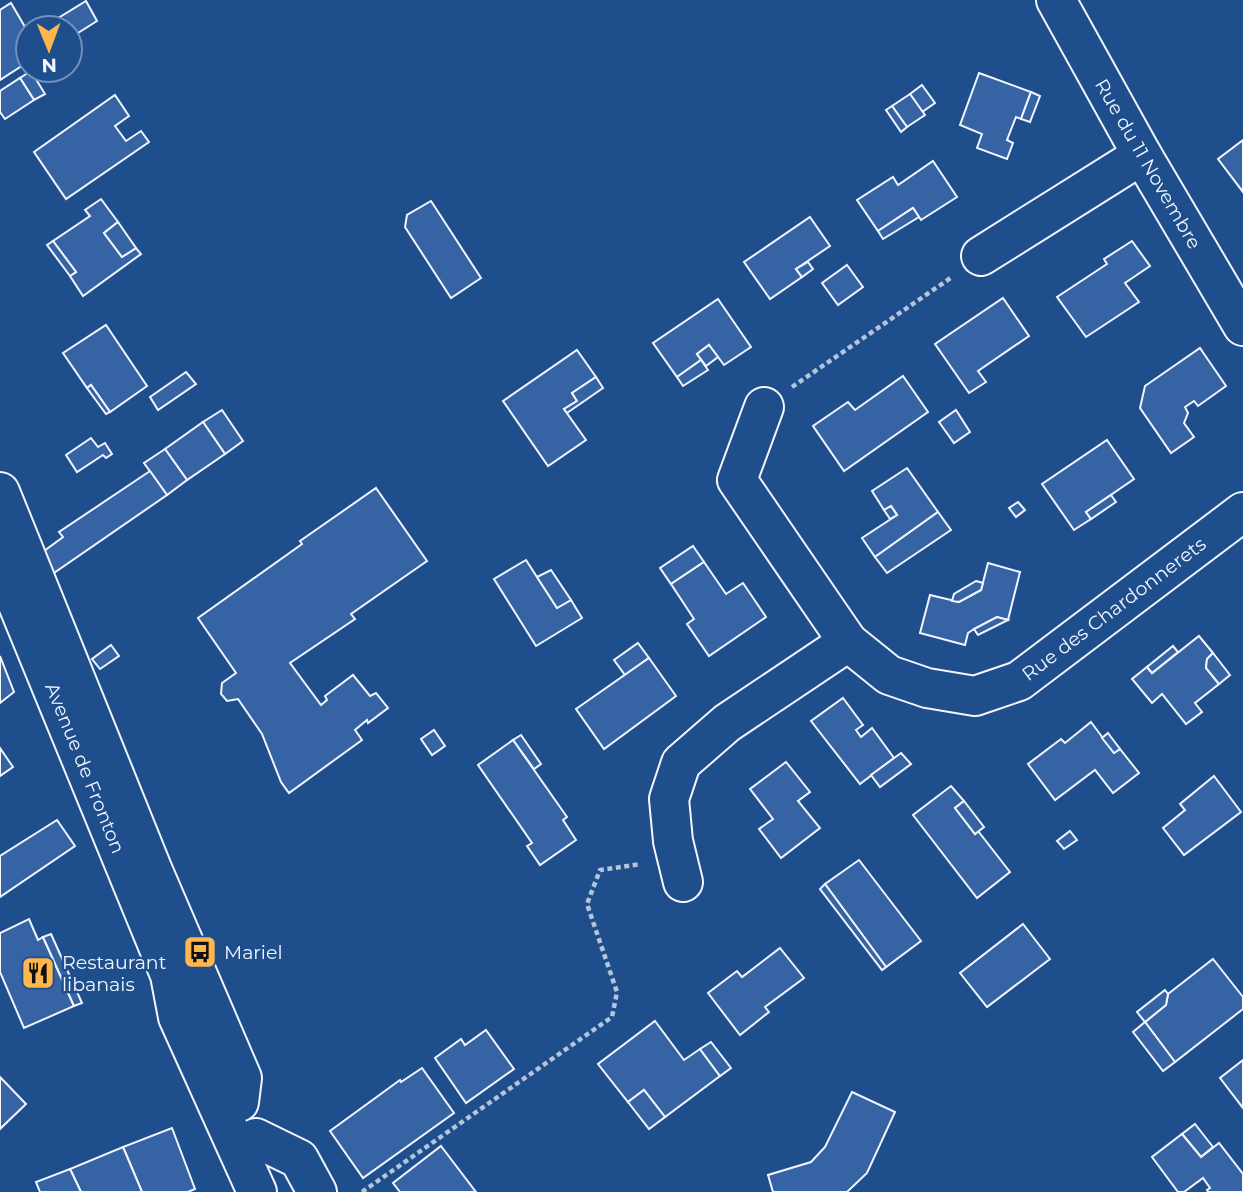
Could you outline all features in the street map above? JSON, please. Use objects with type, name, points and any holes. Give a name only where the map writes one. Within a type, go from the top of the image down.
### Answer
[{"type":"street","name":"Rue du 11 Novembre","points":[[1056,0],[1142,155],[1243,326]]},
{"type":"street","points":[[981,257],[1142,155]]},
{"type":"street","name":"Rue des Chardonnerets","points":[[764,407],[737,480],[848,642],[889,676],[927,688],[975,696],[1018,681],[1243,512]]},
{"type":"street","points":[[0,492],[133,823],[242,1078],[239,1102]]},
{"type":"street","name":"Avenue de Fronton","points":[[0,561],[166,967],[178,1017],[257,1192]]},
{"type":"street","points":[[683,882],[673,841],[669,799],[681,763],[727,723],[848,642]]},
{"type":"street","name":"Avenue de Fronton","points":[[166,967],[198,1006],[239,1102],[283,1192]]},
{"type":"street","points":[[256,1138],[299,1159],[317,1192]]},
{"type":"path","points":[[764,407],[981,257]]},
{"type":"path","points":[[362,1192],[612,1017],[617,992],[587,904],[600,870],[640,864],[673,841]]},
{"type":"building","points":[[86,1],[97,21],[84,29],[84,14],[65,14]]},
{"type":"building","points":[[11,3],[17,14],[14,14],[14,71],[0,80],[0,10]]},
{"type":"building","points":[[979,73],[1031,92],[1021,119],[1016,117],[1007,140],[1013,143],[1007,159],[977,148],[982,134],[960,125]]},
{"type":"building","points":[[14,82],[24,84],[34,100],[5,119],[0,112],[0,91]]},
{"type":"building","points":[[24,84],[39,84],[45,94],[34,100]]},
{"type":"building","points":[[922,85],[935,103],[922,112],[910,94]]},
{"type":"building","points":[[1031,92],[1040,96],[1030,122],[1021,119]]},
{"type":"building","points":[[910,94],[925,115],[907,127],[892,106]]},
{"type":"building","points":[[115,95],[129,116],[115,126],[126,141],[141,131],[149,142],[66,199],[34,152]]},
{"type":"building","points":[[892,106],[907,127],[901,132],[886,110]]},
{"type":"building","points":[[1243,140],[1243,192],[1218,159]]},
{"type":"building","points":[[933,161],[957,197],[921,220],[913,208],[878,231],[857,200],[893,177],[898,185]]},
{"type":"building","points":[[101,199],[118,222],[104,233],[122,257],[136,248],[141,254],[83,296],[70,276],[76,272],[53,241],[90,216],[85,210]]},
{"type":"building","points":[[431,201],[481,278],[451,298],[405,227],[407,215]]},
{"type":"building","points":[[913,208],[919,217],[883,239],[878,231]]},
{"type":"building","points":[[810,217],[830,246],[796,269],[802,277],[770,299],[744,262]]},
{"type":"building","points":[[118,222],[136,248],[122,257],[104,233]]},
{"type":"building","points":[[53,241],[76,272],[70,276],[47,245]]},
{"type":"building","points":[[1132,241],[1150,266],[1125,283],[1139,302],[1086,337],[1057,297],[1107,264],[1104,259]]},
{"type":"building","points":[[808,262],[813,269],[802,277],[796,269]]},
{"type":"building","points":[[847,265],[863,287],[838,305],[822,283]]},
{"type":"building","points":[[1003,298],[1029,336],[978,371],[986,382],[969,393],[935,344]]},
{"type":"building","points":[[718,299],[751,347],[724,365],[709,345],[697,354],[701,360],[677,377],[653,343]]},
{"type":"building","points":[[106,325],[147,386],[110,412],[91,385],[87,388],[63,353]]},
{"type":"building","points":[[709,345],[718,357],[706,366],[697,354]]},
{"type":"building","points":[[1200,348],[1226,386],[1198,406],[1194,401],[1185,407],[1188,413],[1184,423],[1194,437],[1171,453],[1140,408],[1145,386]]},
{"type":"building","points":[[577,350],[596,377],[572,393],[577,401],[564,409],[586,440],[548,466],[503,401]]},
{"type":"building","points":[[701,360],[708,370],[683,386],[677,377]]},
{"type":"building","points":[[186,372],[196,384],[158,410],[150,397]]},
{"type":"building","points":[[903,376],[928,412],[844,471],[813,426],[848,402],[855,410]]},
{"type":"building","points":[[596,377],[603,388],[567,413],[564,409],[577,401],[572,393]]},
{"type":"building","points":[[91,385],[110,412],[106,414],[87,388]]},
{"type":"building","points":[[222,410],[243,441],[225,454],[203,422]]},
{"type":"building","points":[[956,410],[970,432],[954,443],[939,422]]},
{"type":"building","points":[[203,422],[225,454],[187,480],[165,449]]},
{"type":"building","points":[[91,438],[98,447],[105,443],[112,454],[106,458],[103,455],[77,472],[66,455]]},
{"type":"building","points":[[1107,440],[1134,479],[1086,512],[1091,519],[1074,530],[1042,484]]},
{"type":"building","points":[[165,449],[187,480],[167,495],[144,463]]},
{"type":"building","points":[[907,468],[938,512],[875,557],[862,538],[897,515],[891,506],[884,510],[872,491]]},
{"type":"building","points":[[150,471],[167,495],[51,575],[40,554],[63,537],[59,532]]},
{"type":"building","points":[[376,488],[427,561],[351,614],[355,619],[290,663],[321,705],[327,700],[325,696],[353,675],[370,696],[376,693],[388,708],[355,730],[362,740],[289,793],[281,782],[262,734],[238,699],[227,701],[221,694],[222,683],[236,673],[198,618]]},
{"type":"building","points":[[1111,495],[1116,502],[1091,519],[1086,512]]},
{"type":"building","points":[[1018,502],[1025,510],[1016,517],[1009,508]]},
{"type":"building","points":[[891,506],[897,515],[890,519],[884,510]]},
{"type":"building","points":[[938,512],[951,530],[887,573],[875,557]]},
{"type":"building","points":[[693,546],[704,562],[671,584],[660,568]]},
{"type":"building","points":[[526,560],[557,608],[571,600],[582,618],[536,646],[494,579]]},
{"type":"building","points":[[704,562],[726,594],[743,583],[766,617],[709,656],[687,624],[694,619],[671,584]]},
{"type":"building","points":[[988,563],[1020,572],[1008,620],[997,617],[974,629],[968,633],[965,645],[920,633],[930,595],[959,602],[981,590]]},
{"type":"building","points":[[551,570],[571,600],[557,608],[537,577]]},
{"type":"building","points":[[976,581],[983,583],[981,590],[959,602],[952,601],[954,594]]},
{"type":"building","points":[[997,617],[1008,620],[978,635],[974,629]]},
{"type":"building","points":[[1199,636],[1213,653],[1207,659],[1206,668],[1219,684],[1195,703],[1202,712],[1186,724],[1162,694],[1152,703],[1132,679],[1147,667],[1152,673]]},
{"type":"building","points":[[638,643],[649,658],[625,675],[614,660]]},
{"type":"building","points":[[111,645],[119,656],[100,669],[92,659]]},
{"type":"building","points":[[1173,646],[1178,652],[1152,673],[1147,667]]},
{"type":"building","points":[[1213,653],[1230,675],[1219,684],[1206,668],[1207,659]]},
{"type":"building","points":[[0,656],[14,692],[0,703]]},
{"type":"building","points":[[649,658],[676,696],[604,749],[576,709]]},
{"type":"building","points":[[843,698],[863,725],[856,730],[861,737],[872,728],[894,758],[860,784],[811,721]]},
{"type":"building","points":[[1091,722],[1114,753],[1120,749],[1139,773],[1113,793],[1095,770],[1055,800],[1028,764],[1061,739],[1065,743]]},
{"type":"building","points":[[434,730],[445,746],[432,755],[421,739]]},
{"type":"building","points":[[1108,733],[1120,749],[1114,753],[1102,738]]},
{"type":"building","points":[[521,735],[541,764],[534,769],[513,740]]},
{"type":"building","points":[[513,740],[567,817],[563,820],[576,840],[540,865],[527,846],[532,843],[478,765]]},
{"type":"building","points":[[0,748],[13,767],[0,776]]},
{"type":"building","points":[[901,753],[911,764],[880,787],[871,775]]},
{"type":"building","points":[[786,762],[810,792],[798,801],[820,828],[781,858],[759,829],[773,819],[750,789]]},
{"type":"building","points":[[1214,776],[1241,812],[1184,855],[1163,828],[1185,810],[1180,804]]},
{"type":"building","points":[[951,786],[964,801],[955,808],[975,834],[978,831],[1010,872],[977,898],[913,815]]},
{"type":"building","points":[[964,801],[984,827],[975,834],[955,808]]},
{"type":"building","points":[[57,820],[75,846],[0,897],[0,856]]},
{"type":"building","points":[[1070,831],[1077,840],[1064,849],[1057,841]]},
{"type":"building","points":[[859,860],[921,941],[886,967],[825,884]]},
{"type":"building","points":[[825,884],[886,967],[882,970],[820,889]]},
{"type":"building","points":[[29,919],[38,940],[43,937],[74,1006],[24,1028],[0,972],[0,933]]},
{"type":"building","points":[[1023,924],[1050,959],[987,1007],[960,973]]},
{"type":"building","points":[[51,934],[82,1003],[74,1006],[43,937]]},
{"type":"building","points":[[780,948],[804,978],[765,1007],[769,1012],[740,1035],[708,993],[737,971],[742,977]]},
{"type":"building","points":[[1213,959],[1243,997],[1243,1009],[1175,1062],[1145,1022],[1166,1005],[1168,994]]},
{"type":"building","points":[[1165,990],[1168,994],[1166,1005],[1145,1022],[1137,1012]]},
{"type":"building","points":[[655,1021],[684,1060],[700,1049],[720,1076],[665,1117],[644,1090],[628,1102],[598,1064]]},
{"type":"building","points":[[1145,1022],[1175,1062],[1163,1071],[1133,1032]]},
{"type":"building","points":[[486,1030],[514,1069],[466,1103],[435,1058],[461,1039],[465,1045]]},
{"type":"building","points":[[711,1042],[731,1068],[720,1076],[700,1049]]},
{"type":"building","points":[[1243,1060],[1243,1108],[1220,1078]]},
{"type":"building","points":[[422,1068],[454,1113],[363,1178],[330,1131],[400,1080],[401,1082]]},
{"type":"building","points":[[0,1077],[26,1104],[0,1129]]},
{"type":"building","points":[[644,1090],[665,1117],[649,1129],[628,1102]]},
{"type":"building","points":[[852,1092],[895,1112],[867,1173],[847,1192],[773,1192],[768,1175],[811,1162],[825,1147]]},
{"type":"building","points":[[1195,1124],[1213,1147],[1201,1157],[1182,1134]]},
{"type":"building","points":[[172,1128],[195,1189],[188,1192],[142,1192],[123,1147]]},
{"type":"building","points":[[1182,1134],[1201,1157],[1219,1143],[1243,1174],[1243,1192],[1208,1192],[1210,1188],[1203,1178],[1184,1192],[1178,1192],[1152,1157]]},
{"type":"building","points":[[441,1146],[476,1192],[400,1192],[393,1183]]},
{"type":"building","points":[[123,1147],[142,1192],[81,1192],[70,1169]]},
{"type":"building","points":[[70,1169],[81,1192],[40,1192],[36,1182]]},
{"type":"place","name":"Mariel","points":[[200,952]]},
{"type":"place","name":"Restaurant libanais","points":[[38,973]]}]
